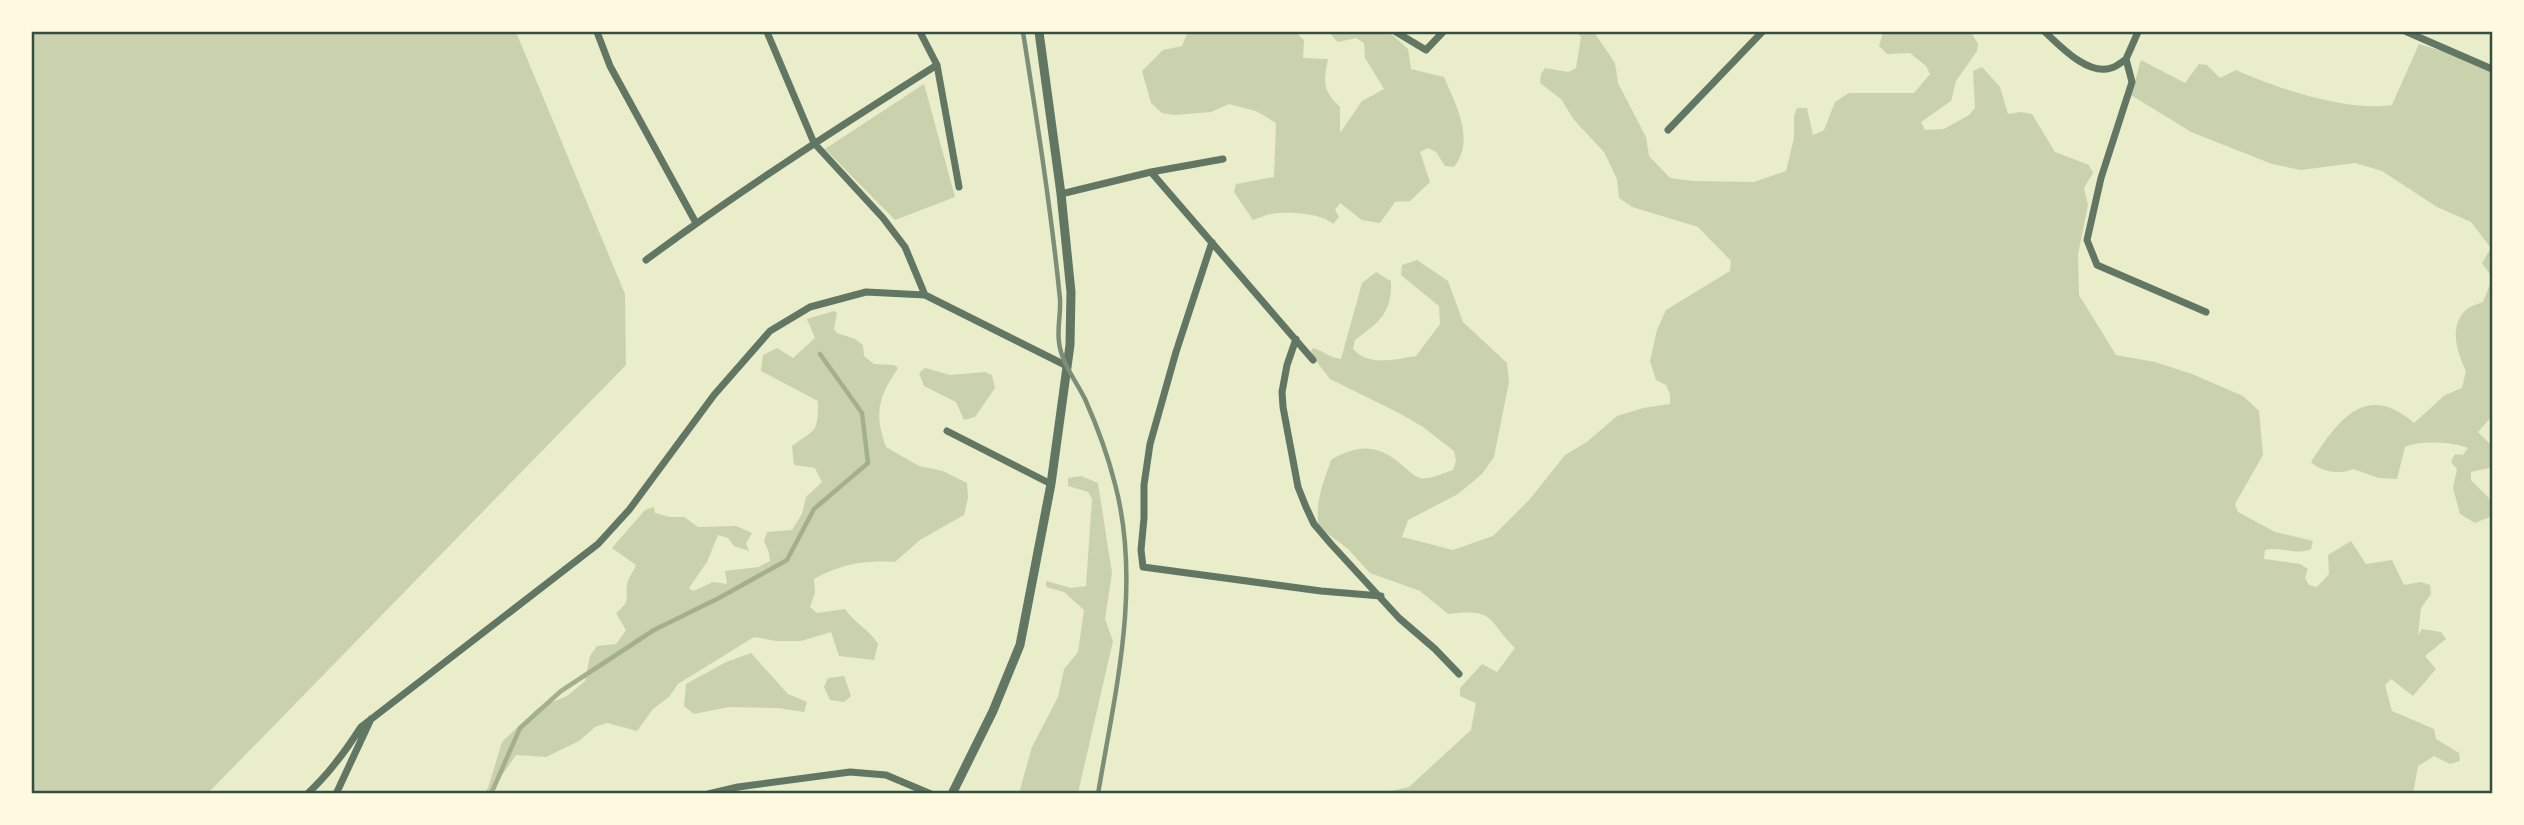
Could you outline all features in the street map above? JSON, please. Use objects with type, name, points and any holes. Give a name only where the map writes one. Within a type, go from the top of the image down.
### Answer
[{"type":"street","points":[[597,32],[610,66],[696,223]]},
{"type":"street","points":[[766,32],[814,143],[883,218],[905,247],[925,295]]},
{"type":"street","points":[[920,32],[937,65],[959,187]]},
{"type":"street","points":[[952,793],[993,712],[1020,645],[1051,484],[1067,366],[1071,292],[1039,32]]},
{"type":"street","points":[[1396,32],[1426,50],[1443,32]]},
{"type":"street","points":[[1668,130],[1762,32]]},
{"type":"street","points":[[2045,32],[2069,55],[2096,68],[2110,69],[2126,59],[2138,32]]},
{"type":"street","points":[[2407,32],[2425,35],[2493,69]]},
{"type":"street","points":[[2126,59],[2132,82],[2101,178],[2087,240],[2096,265],[2206,312]]},
{"type":"street","points":[[646,260],[814,143],[937,65]]},
{"type":"street","points":[[1061,194],[1223,159]]},
{"type":"street","points":[[1151,173],[1313,360]]},
{"type":"street","points":[[1212,242],[1176,352],[1150,444],[1144,485],[1141,550],[1143,567],[1321,591],[1381,596]]},
{"type":"street","points":[[307,793],[346,751],[361,727],[598,544],[629,510],[714,395],[770,331],[810,307],[866,292],[925,295],[1067,366]]},
{"type":"street","points":[[1296,339],[1282,391],[1283,407],[1298,487],[1314,524],[1399,618],[1459,674]]},
{"type":"street","points":[[947,431],[1051,484]]},
{"type":"street","points":[[336,793],[371,719]]},
{"type":"street","points":[[708,793],[850,772],[886,775],[931,793]]},
{"type":"green space","points":[[32,32],[516,32],[625,294],[626,365],[208,793],[32,793]]},
{"type":"green space","points":[[1188,32],[1295,32],[1304,40],[1303,58],[1328,59],[1326,86],[1330,96],[1340,107],[1340,133],[1362,101],[1384,89],[1365,58],[1364,43],[1356,38],[1338,42],[1331,35],[1332,32],[1389,32],[1408,49],[1411,69],[1444,77],[1461,122],[1463,145],[1460,156],[1454,167],[1445,166],[1436,152],[1428,148],[1420,152],[1430,182],[1410,201],[1395,202],[1380,223],[1362,220],[1340,203],[1335,210],[1339,217],[1333,224],[1321,217],[1294,213],[1270,214],[1253,220],[1234,192],[1236,184],[1274,177],[1276,123],[1256,111],[1229,104],[1211,112],[1174,115],[1162,113],[1151,103],[1142,71],[1163,50],[1182,46]]},
{"type":"green space","points":[[1577,32],[1594,32],[1615,63],[1618,83],[1646,137],[1649,156],[1670,178],[1754,182],[1786,171],[1794,138],[1794,116],[1797,108],[1807,108],[1813,135],[1824,130],[1835,102],[1849,93],[1914,93],[1930,74],[1926,66],[1910,53],[1887,54],[1879,46],[1883,32],[1971,32],[1978,44],[1977,51],[1956,81],[1951,101],[1921,122],[1925,130],[1944,129],[1969,115],[1975,108],[1973,71],[1982,67],[2000,87],[2008,114],[2032,114],[2055,152],[2089,165],[2093,173],[2084,188],[2088,205],[2078,254],[2079,295],[2116,355],[2155,362],[2192,374],[2243,396],[2259,411],[2263,455],[2235,504],[2238,512],[2275,532],[2313,541],[2311,549],[2305,551],[2265,550],[2264,559],[2300,564],[2308,569],[2305,578],[2309,585],[2317,587],[2329,574],[2328,555],[2351,541],[2366,564],[2392,560],[2404,585],[2421,582],[2430,585],[2431,594],[2421,608],[2418,635],[2422,629],[2441,632],[2446,639],[2425,656],[2436,669],[2413,696],[2391,679],[2385,685],[2392,711],[2434,729],[2436,739],[2459,753],[2460,761],[2450,764],[2434,756],[2418,766],[2413,794],[1381,793],[1409,787],[1471,730],[1476,703],[1460,696],[1460,688],[1482,664],[1497,672],[1515,648],[1483,614],[1448,614],[1420,591],[1370,573],[1348,549],[1319,527],[1318,510],[1323,484],[1331,460],[1341,455],[1359,449],[1376,450],[1393,458],[1420,478],[1453,470],[1456,461],[1454,451],[1423,427],[1330,379],[1310,353],[1313,348],[1341,359],[1362,283],[1376,272],[1391,281],[1387,309],[1378,322],[1355,340],[1353,349],[1359,355],[1374,360],[1416,356],[1440,324],[1439,306],[1401,275],[1402,265],[1417,260],[1448,281],[1463,322],[1507,363],[1509,382],[1494,457],[1482,474],[1458,494],[1408,520],[1402,537],[1453,550],[1493,536],[1530,499],[1565,455],[1587,442],[1617,416],[1670,404],[1666,385],[1656,380],[1650,361],[1657,330],[1666,310],[1730,271],[1731,261],[1698,227],[1632,207],[1619,198],[1617,179],[1604,152],[1574,120],[1561,99],[1540,83],[1545,68],[1569,72],[1576,68],[1581,37]]},
{"type":"green space","points":[[2419,44],[2475,61],[2492,72],[2492,277],[2482,263],[2491,248],[2471,222],[2437,207],[2382,171],[2355,163],[2301,170],[2272,164],[2191,132],[2131,95],[2141,60],[2185,83],[2199,64],[2207,65],[2220,78],[2236,70],[2291,91],[2334,102],[2392,105]]},
{"type":"green space","points":[[924,84],[955,197],[895,220],[825,149]]},
{"type":"green space","points":[[2492,279],[2492,416],[2478,432],[2490,444],[2492,462],[2489,468],[2471,472],[2471,480],[2489,498],[2492,516],[2475,523],[2460,514],[2453,488],[2457,469],[2451,462],[2455,454],[2463,455],[2468,448],[2462,446],[2428,443],[2405,447],[2397,479],[2379,478],[2353,469],[2331,472],[2311,462],[2332,432],[2355,411],[2367,406],[2381,405],[2397,411],[2414,423],[2445,395],[2462,388],[2466,371],[2457,348],[2458,323],[2467,309],[2483,302]]},
{"type":"green space","points":[[834,311],[837,313],[834,329],[837,333],[863,345],[864,356],[874,364],[894,365],[898,368],[886,388],[880,406],[880,425],[886,447],[919,466],[943,471],[967,483],[968,498],[964,515],[920,540],[895,562],[853,564],[814,579],[815,592],[810,607],[817,613],[845,609],[878,644],[874,660],[839,656],[831,632],[801,641],[776,641],[754,637],[678,684],[669,697],[653,709],[637,731],[607,723],[595,727],[579,741],[546,757],[516,755],[490,793],[484,793],[488,788],[502,742],[538,708],[567,696],[585,681],[590,656],[597,646],[616,644],[626,630],[616,613],[625,604],[628,581],[636,565],[612,548],[645,510],[654,507],[655,513],[684,517],[698,527],[736,526],[752,533],[746,543],[749,551],[734,546],[728,538],[718,535],[707,562],[689,588],[693,591],[713,582],[727,584],[725,571],[759,567],[770,561],[764,541],[767,532],[792,530],[802,514],[806,497],[822,482],[815,468],[794,465],[792,446],[814,429],[818,401],[761,371],[763,355],[777,348],[793,358],[815,338],[807,319]]},
{"type":"green space","points":[[925,368],[950,375],[985,372],[992,375],[995,388],[975,417],[964,420],[956,402],[924,386],[919,373]]},
{"type":"green space","points":[[1081,476],[1098,483],[1112,573],[1105,619],[1113,641],[1078,793],[1019,793],[1032,747],[1058,697],[1064,669],[1078,652],[1084,610],[1064,592],[1046,587],[1046,581],[1071,588],[1086,586],[1092,499],[1088,492],[1068,486],[1068,478]]},
{"type":"green space","points":[[751,653],[788,694],[807,702],[804,712],[778,708],[729,707],[694,714],[684,706],[686,684],[726,662]]},
{"type":"green space","points":[[844,676],[851,696],[844,702],[830,700],[824,687],[828,678]]},
{"type":"waterway","points":[[491,794],[520,728],[561,691],[654,630],[787,560],[814,509],[868,463],[862,413],[820,354]]},
{"type":"railway","points":[[1023,32],[1060,299],[1060,349],[1102,441],[1123,522],[1126,561],[1123,639],[1098,794]]}]
